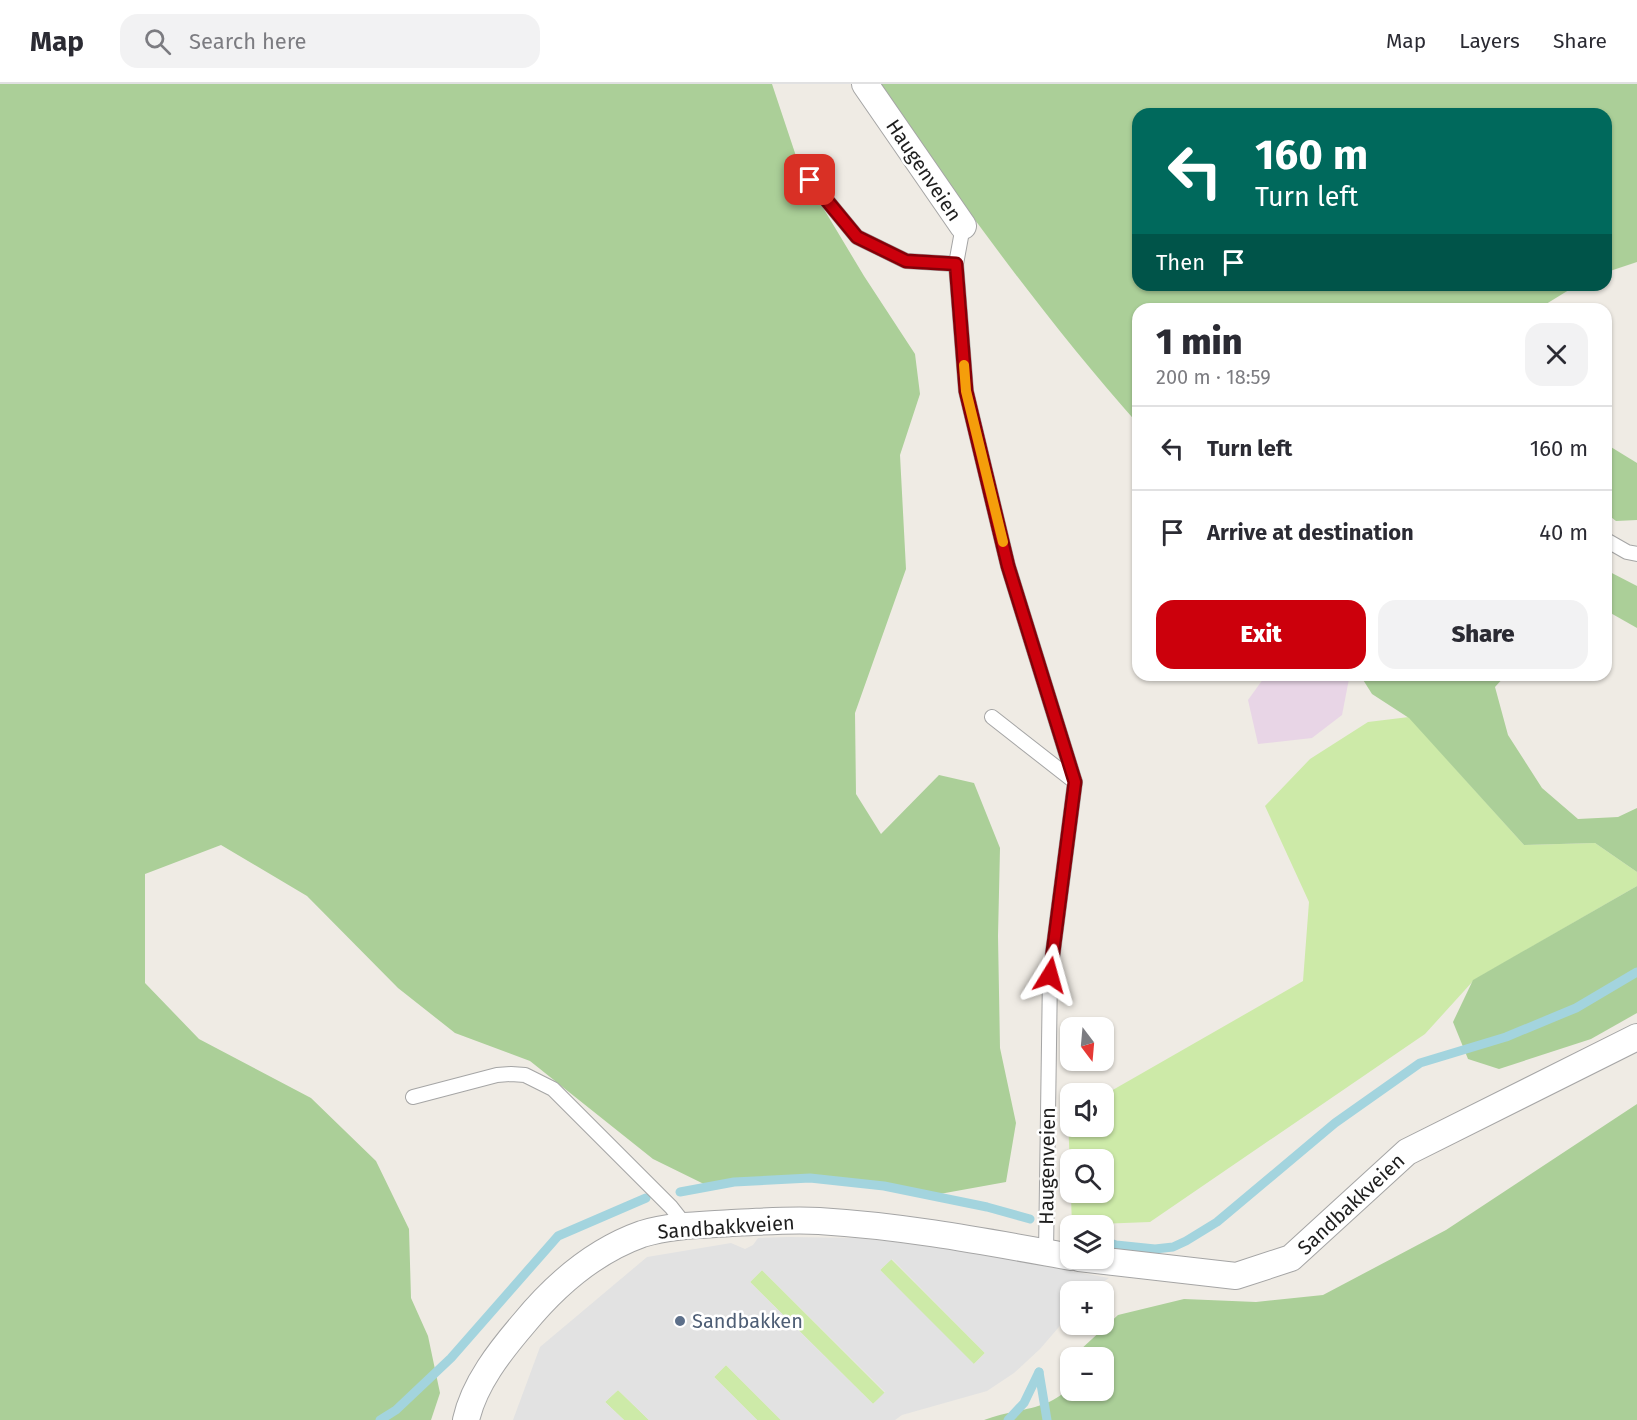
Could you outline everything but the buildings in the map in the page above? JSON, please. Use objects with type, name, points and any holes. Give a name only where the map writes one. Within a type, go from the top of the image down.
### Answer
[{"type":"street","name":"Haugenveien","points":[[865,84],[963,226]]},
{"type":"street","name":"Sandbakkveien","points":[[1114,1262],[1236,1276],[1291,1258],[1407,1152],[1637,1037]]},
{"type":"street","name":"Sandbakkveien","points":[[466,1420],[469,1407],[499,1354],[540,1304],[567,1278],[594,1257],[626,1241],[659,1229],[818,1221],[930,1232],[1060,1255]]},
{"type":"lane","points":[[810,180],[857,237],[906,261],[956,264]]},
{"type":"lane","name":"Haugenveien","points":[[963,226],[956,264],[966,391],[1008,566],[1075,782],[1050,975],[1046,1253]]},
{"type":"lane","points":[[1612,543],[1627,552],[1637,554]]},
{"type":"lane","points":[[992,717],[1075,782]]},
{"type":"lane","points":[[413,1097],[497,1075],[525,1075],[540,1081],[553,1089],[686,1226]]},
{"type":"shaded area","points":[[1262,681],[1349,681],[1342,715],[1312,738],[1258,744],[1248,700]]},
{"type":"shaded area","name":"Sandbakken","points":[[758,1238],[857,1238],[964,1251],[1109,1278],[1105,1281],[1060,1281],[1060,1326],[1040,1349],[1014,1373],[987,1391],[902,1415],[895,1420],[781,1420],[726,1365],[714,1377],[757,1420],[649,1420],[618,1390],[605,1402],[624,1420],[513,1420],[540,1347],[647,1257],[731,1243],[745,1249],[753,1245]],"holes":[[[892,1259],[985,1353],[974,1364],[880,1270]],[[762,1270],[885,1392],[873,1404],[750,1282]]]},
{"type":"green space","points":[[0,84],[772,84],[801,171],[864,276],[915,354],[920,394],[900,455],[906,569],[855,713],[856,794],[881,834],[939,775],[974,783],[1000,848],[998,936],[1000,1048],[1016,1123],[1006,1182],[934,1195],[826,1181],[708,1186],[653,1159],[530,1061],[455,1033],[398,988],[307,896],[221,845],[145,874],[145,983],[199,1039],[311,1098],[376,1161],[409,1229],[411,1298],[428,1336],[440,1393],[431,1420],[0,1420]]},
{"type":"green space","points":[[878,84],[1637,84],[1637,262],[1612,270],[1612,108],[1132,108],[1132,291],[1567,291],[1548,303],[1132,303],[1132,417],[1069,342],[971,215]]},
{"type":"green space","points":[[1612,448],[1637,463],[1637,520],[1616,521],[1612,518]]},
{"type":"green space","points":[[1612,573],[1637,586],[1637,628],[1612,614]]},
{"type":"green space","points":[[1364,681],[1500,681],[1495,687],[1508,735],[1542,788],[1578,819],[1618,817],[1637,808],[1637,872],[1595,843],[1524,845],[1409,718],[1372,694]]},
{"type":"green space","points":[[1409,717],[1524,845],[1595,843],[1637,872],[1637,886],[1474,980],[1425,1034],[1150,1222],[1114,1223],[1114,1215],[1072,1215],[1071,1203],[1114,1203],[1114,1149],[1069,1149],[1069,1137],[1114,1137],[1114,1089],[1303,981],[1309,902],[1265,806],[1310,759],[1368,722]]},
{"type":"green space","points":[[1637,886],[1637,1013],[1591,1039],[1499,1069],[1468,1059],[1453,1022],[1473,980]]},
{"type":"green space","points":[[1637,1104],[1637,1420],[984,1420],[1042,1405],[1060,1395],[1060,1401],[1114,1401],[1114,1347],[1083,1347],[1096,1335],[1114,1335],[1114,1319],[1118,1315],[1184,1299],[1256,1302],[1323,1295],[1446,1230]]},
{"type":"green space","points":[[891,1259],[985,1353],[973,1365],[880,1270]]},
{"type":"green space","points":[[762,1270],[885,1393],[873,1404],[750,1282]]},
{"type":"green space","points":[[726,1365],[781,1420],[757,1420],[714,1377]]},
{"type":"green space","points":[[618,1390],[649,1420],[624,1420],[605,1402]]},
{"type":"waterway","points":[[1114,1244],[1155,1249],[1173,1247],[1186,1241],[1217,1222],[1335,1123],[1420,1063],[1506,1037],[1576,1008],[1637,972]]},
{"type":"waterway","points":[[680,1192],[734,1182],[810,1178],[884,1186],[987,1207],[1030,1219]]},
{"type":"waterway","points":[[380,1420],[396,1410],[451,1358],[558,1236],[646,1198]]},
{"type":"waterway","points":[[1039,1372],[1047,1420]]},
{"type":"waterway","points":[[1008,1420],[1024,1403],[1039,1372]]},
{"type":"slow traffic","points":[[964,365],[966,391],[1003,542]]},
{"type":"place","name":"Sandbakken","points":[[680,1321]]},
{"type":"route","points":[[810,180],[857,237],[906,261],[956,264],[966,391],[1008,566],[1075,782],[1050,975]]}]
